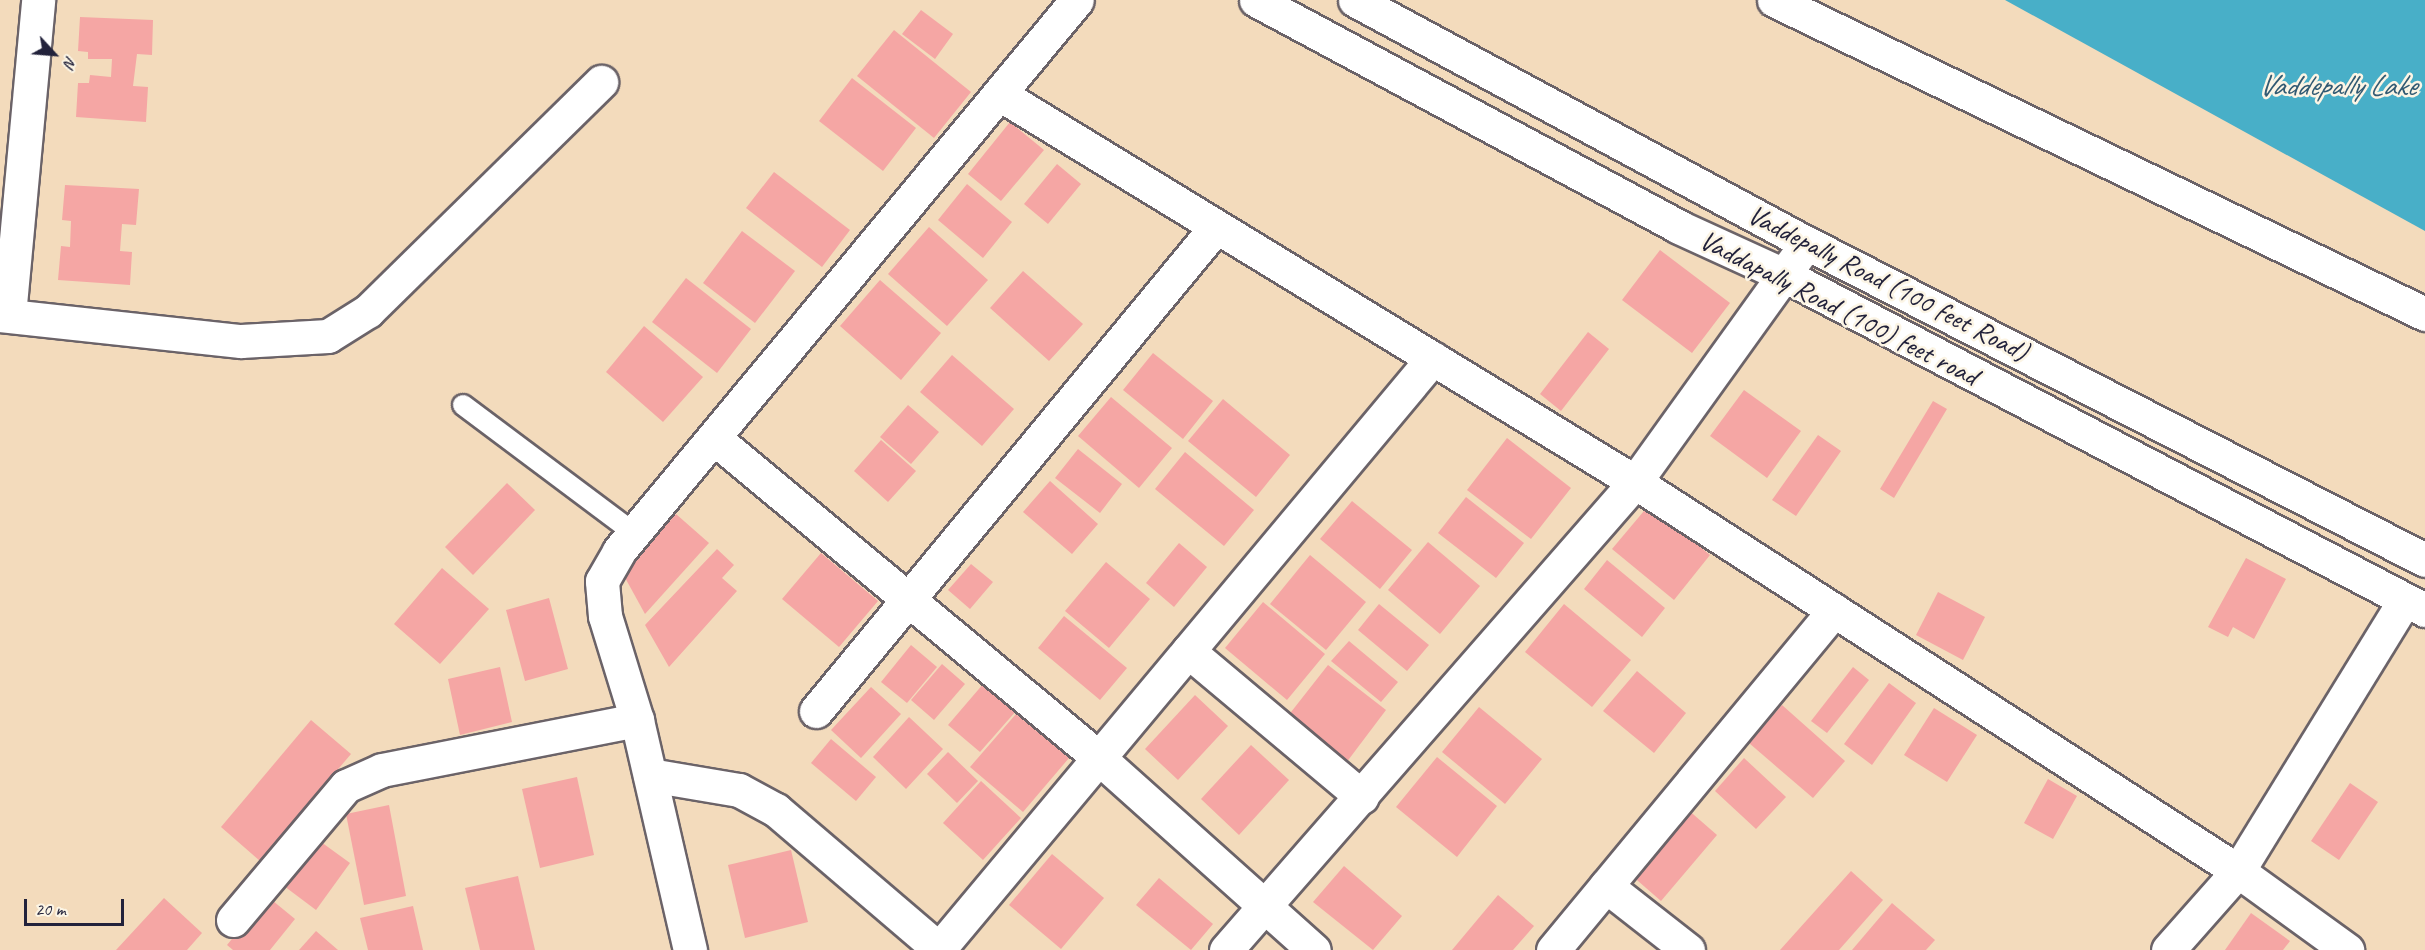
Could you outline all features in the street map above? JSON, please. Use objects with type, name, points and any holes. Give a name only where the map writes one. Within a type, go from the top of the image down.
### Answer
[{"type":"street","points":[[38,0],[4,315],[241,341],[328,336],[368,311],[601,82]]},
{"type":"street","points":[[690,950],[637,720],[604,616],[602,581],[634,533],[1001,95],[1077,0]]},
{"type":"street","name":"Vaddapally Road (100) feet road","points":[[1256,0],[1679,227],[1786,276],[2415,605]]},
{"type":"street","name":"Vaddepally Road (100 feet Road)","points":[[1355,0],[1807,243],[2425,560]]},
{"type":"street","points":[[1774,0],[2425,314]]},
{"type":"street","points":[[1001,95],[1635,482],[2238,871],[2347,950]]},
{"type":"street","points":[[816,711],[1216,227]]},
{"type":"street","points":[[1226,950],[1635,482],[1786,276],[1807,243]]},
{"type":"street","points":[[650,775],[739,790],[776,810],[940,950],[1432,358]]},
{"type":"street","points":[[714,438],[1099,758],[1314,950]]},
{"type":"street","points":[[2168,950],[2238,871],[2415,605]]},
{"type":"street","points":[[1553,950],[1834,610]]},
{"type":"street","points":[[1188,651],[1362,797]]},
{"type":"street","points":[[232,920],[346,786],[382,770],[637,720]]},
{"type":"street","points":[[1606,886],[1688,950]]},
{"type":"lane","points":[[463,405],[634,533]]},
{"type":"water","name":"Vaddepally Lake","points":[[2005,0],[2425,0],[2425,231]]},
{"type":"building","points":[[921,10],[953,34],[935,59],[902,34]]},
{"type":"building","points":[[80,17],[153,20],[152,55],[137,54],[133,86],[148,87],[146,122],[76,117],[78,83],[89,83],[90,75],[111,77],[112,59],[88,59],[88,52],[78,51]]},
{"type":"building","points":[[894,30],[971,92],[934,138],[857,76]]},
{"type":"building","points":[[852,78],[916,128],[883,171],[819,121]]},
{"type":"building","points":[[1010,122],[1044,150],[1001,201],[968,174]]},
{"type":"building","points":[[1057,164],[1081,184],[1048,224],[1024,204]]},
{"type":"building","points":[[774,172],[850,230],[822,267],[746,208]]},
{"type":"building","points":[[967,184],[1012,222],[983,258],[938,220]]},
{"type":"building","points":[[65,185],[139,189],[136,225],[122,224],[120,251],[132,252],[130,285],[58,280],[61,246],[70,247],[71,221],[62,220]]},
{"type":"building","points":[[929,227],[988,280],[947,326],[888,274]]},
{"type":"building","points":[[742,231],[795,271],[755,323],[703,283]]},
{"type":"building","points":[[1660,250],[1730,303],[1692,353],[1622,300]]},
{"type":"building","points":[[1023,271],[1083,324],[1049,361],[990,308]]},
{"type":"building","points":[[686,278],[751,329],[717,373],[652,322]]},
{"type":"building","points":[[880,280],[941,333],[901,380],[840,326]]},
{"type":"building","points":[[644,326],[703,377],[663,422],[606,372]]},
{"type":"building","points":[[1588,332],[1609,349],[1561,411],[1540,394]]},
{"type":"building","points":[[1153,353],[1213,401],[1183,439],[1123,390]]},
{"type":"building","points":[[952,355],[1014,409],[982,446],[920,392]]},
{"type":"building","points":[[1744,390],[1801,431],[1767,478],[1710,436]]},
{"type":"building","points":[[1111,397],[1172,448],[1139,488],[1078,436]]},
{"type":"building","points":[[1223,399],[1290,455],[1256,497],[1188,441]]},
{"type":"building","points":[[1933,401],[1947,409],[1894,498],[1880,489]]},
{"type":"building","points":[[908,405],[939,432],[911,464],[880,437]]},
{"type":"building","points":[[1818,435],[1841,451],[1796,516],[1772,500]]},
{"type":"building","points":[[1507,438],[1571,488],[1531,539],[1467,490]]},
{"type":"building","points":[[881,440],[916,471],[888,502],[854,471]]},
{"type":"building","points":[[1078,449],[1122,484],[1100,513],[1055,478]]},
{"type":"building","points":[[1185,452],[1254,510],[1224,546],[1155,489]]},
{"type":"building","points":[[1050,481],[1098,524],[1072,554],[1023,512]]},
{"type":"building","points":[[507,483],[535,510],[473,575],[445,547]]},
{"type":"building","points":[[1466,497],[1524,543],[1496,578],[1438,533]]},
{"type":"building","points":[[1352,501],[1412,550],[1380,589],[1320,539]]},
{"type":"building","points":[[1649,505],[1710,555],[1674,600],[1612,549]]},
{"type":"building","points":[[676,514],[709,543],[645,614],[623,574]]},
{"type":"building","points":[[1428,542],[1480,586],[1440,634],[1388,590]]},
{"type":"building","points":[[1179,543],[1207,567],[1174,607],[1146,583]]},
{"type":"building","points":[[717,549],[734,565],[722,578],[737,591],[669,667],[645,625]]},
{"type":"building","points":[[821,553],[878,601],[839,647],[782,599]]},
{"type":"building","points":[[1310,555],[1366,602],[1326,650],[1270,604]]},
{"type":"building","points":[[2246,558],[2286,579],[2254,639],[2233,627],[2228,637],[2208,627]]},
{"type":"building","points":[[1607,560],[1665,608],[1642,637],[1584,589]]},
{"type":"building","points":[[1106,562],[1150,599],[1109,648],[1065,611]]},
{"type":"building","points":[[971,564],[993,582],[970,609],[948,590]]},
{"type":"building","points":[[442,568],[489,609],[440,664],[394,624]]},
{"type":"building","points":[[1938,592],[1985,617],[1963,660],[1916,635]]},
{"type":"building","points":[[549,598],[568,669],[525,681],[506,610]]},
{"type":"building","points":[[1263,602],[1325,654],[1287,700],[1225,648]]},
{"type":"building","points":[[1379,604],[1429,645],[1407,671],[1358,630]]},
{"type":"building","points":[[1564,604],[1631,660],[1592,707],[1525,652]]},
{"type":"building","points":[[1064,616],[1127,668],[1100,700],[1038,648]]},
{"type":"building","points":[[1349,641],[1398,682],[1381,702],[1331,661]]},
{"type":"building","points":[[911,645],[937,667],[907,703],[881,682]]},
{"type":"building","points":[[942,664],[965,684],[934,720],[911,700]]},
{"type":"building","points":[[1328,665],[1386,710],[1343,767],[1284,721]]},
{"type":"building","points":[[500,667],[512,722],[460,735],[448,679]]},
{"type":"building","points":[[1853,667],[1869,680],[1827,733],[1811,721]]},
{"type":"building","points":[[1637,671],[1686,713],[1654,753],[1603,711]]},
{"type":"building","points":[[984,683],[1016,711],[980,752],[948,725]]},
{"type":"building","points":[[1889,683],[1916,703],[1872,765],[1844,744]]},
{"type":"building","points":[[871,687],[901,714],[861,758],[831,730]]},
{"type":"building","points":[[1195,695],[1228,726],[1178,780],[1145,749]]},
{"type":"building","points":[[1782,705],[1845,761],[1813,798],[1749,743]]},
{"type":"building","points":[[1479,707],[1542,759],[1505,804],[1442,752]]},
{"type":"building","points":[[1934,708],[1977,735],[1947,782],[1904,755]]},
{"type":"building","points":[[1016,714],[1069,758],[1023,812],[970,767]]},
{"type":"building","points":[[909,717],[943,749],[906,789],[873,757]]},
{"type":"building","points":[[311,720],[351,754],[260,861],[221,827]]},
{"type":"building","points":[[831,739],[876,777],[856,801],[811,763]]},
{"type":"building","points":[[1251,745],[1289,780],[1239,835],[1201,799]]},
{"type":"building","points":[[948,752],[978,781],[957,803],[927,774]]},
{"type":"building","points":[[1437,757],[1497,806],[1457,857],[1396,807]]},
{"type":"building","points":[[1744,758],[1786,797],[1756,829],[1715,791]]},
{"type":"building","points":[[577,777],[594,855],[540,868],[522,789]]},
{"type":"building","points":[[2048,779],[2077,796],[2053,839],[2024,823]]},
{"type":"building","points":[[981,781],[1021,818],[983,860],[943,823]]},
{"type":"building","points":[[2350,783],[2378,802],[2339,860],[2311,841]]},
{"type":"building","points":[[389,805],[406,896],[364,905],[346,814]]},
{"type":"building","points":[[1686,808],[1717,835],[1661,901],[1630,874]]},
{"type":"building","points":[[310,834],[350,863],[316,910],[276,880]]},
{"type":"building","points":[[791,850],[808,922],[745,938],[728,865]]},
{"type":"building","points":[[1052,854],[1104,898],[1061,949],[1009,905]]},
{"type":"building","points":[[1344,866],[1402,916],[1373,950],[1313,902]]},
{"type":"building","points":[[1851,871],[1883,900],[1839,950],[1780,950]]},
{"type":"building","points":[[518,876],[535,950],[480,950],[465,888]]},
{"type":"building","points":[[1159,878],[1213,924],[1191,950],[1136,905]]},
{"type":"building","points":[[1498,895],[1534,926],[1513,950],[1452,950]]},
{"type":"building","points":[[267,896],[295,919],[270,950],[233,950],[227,945]]},
{"type":"building","points":[[164,898],[202,933],[187,950],[116,950]]},
{"type":"building","points":[[1892,903],[1935,940],[1926,950],[1852,950]]},
{"type":"building","points":[[413,906],[423,950],[368,950],[360,918]]},
{"type":"building","points":[[2251,913],[2290,941],[2283,950],[2225,950]]},
{"type":"building","points":[[316,931],[338,950],[299,950]]}]
